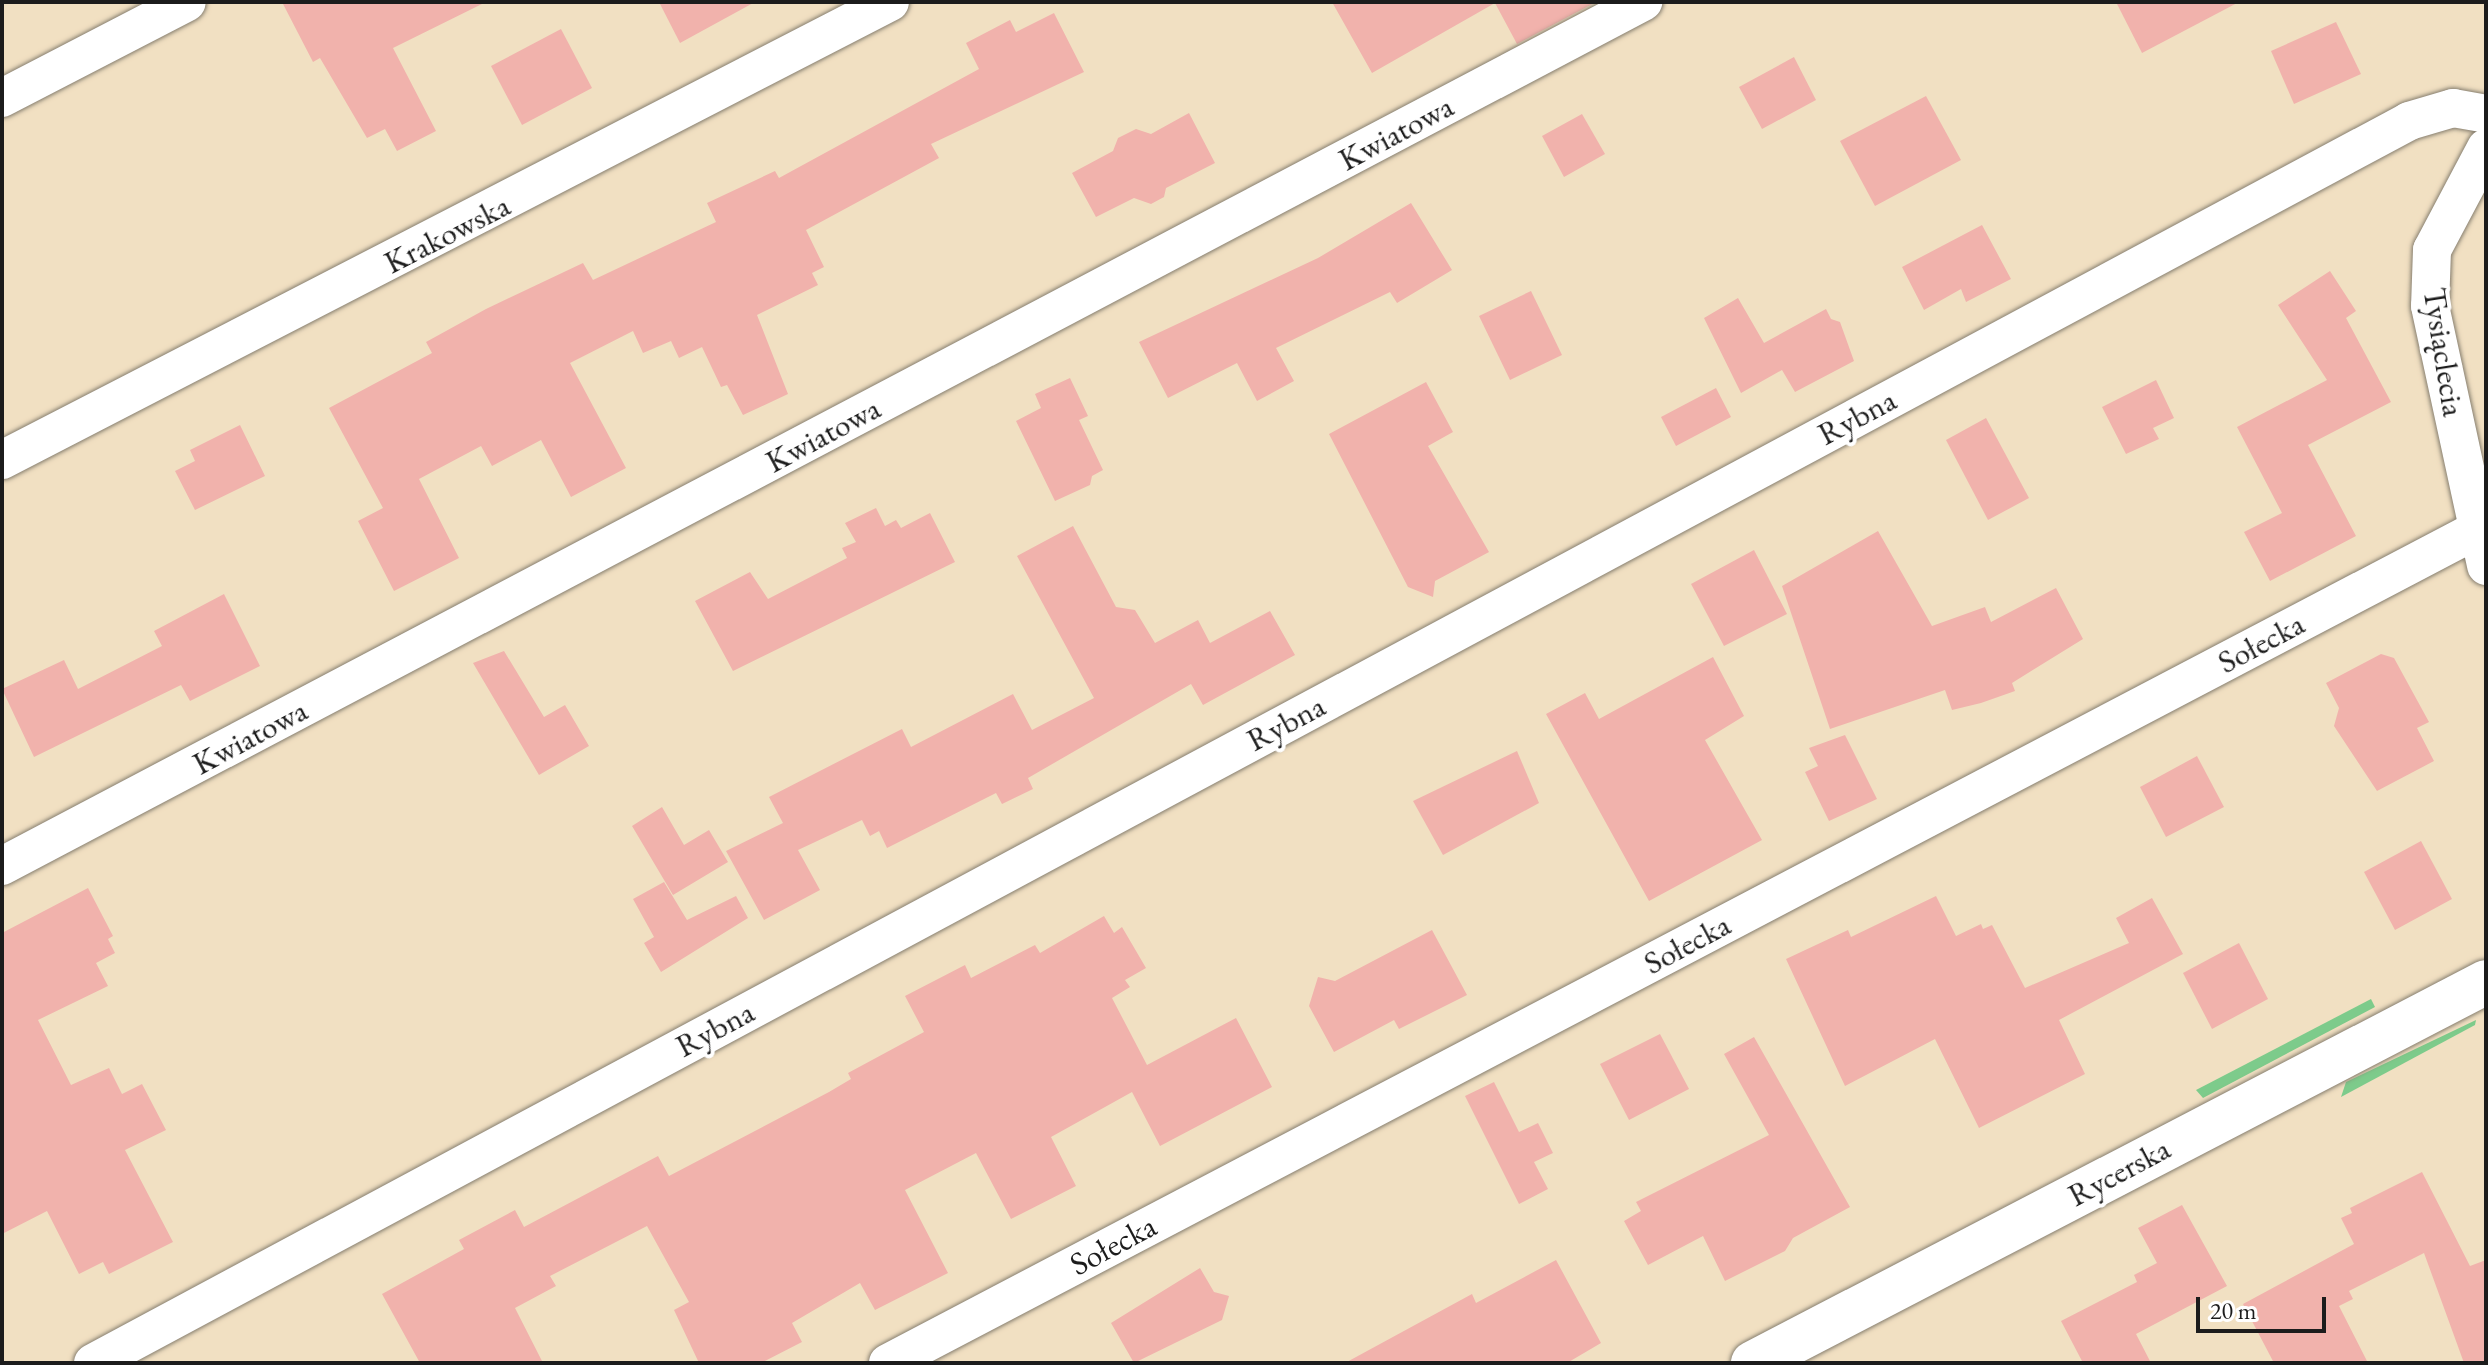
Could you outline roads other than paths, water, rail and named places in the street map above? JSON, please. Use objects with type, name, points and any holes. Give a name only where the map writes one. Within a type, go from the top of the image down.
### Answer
[{"type":"street","points":[[2,98],[187,2]]},
{"type":"street","name":"Krakowska","points":[[2,460],[890,2]]},
{"type":"street","name":"Kwiatowa","points":[[2,866],[1643,2]]},
{"type":"street","name":"Rybna","points":[[93,1363],[2409,121],[2453,108],[2486,114]]},
{"type":"street","name":"Tysiąclecia","points":[[2486,148],[2432,250],[2430,306],[2482,527],[2486,566]]},
{"type":"street","name":"Sołecka","points":[[888,1363],[2482,527]]},
{"type":"street","name":"Rycerska","points":[[1753,1363],[2486,982]]}]
